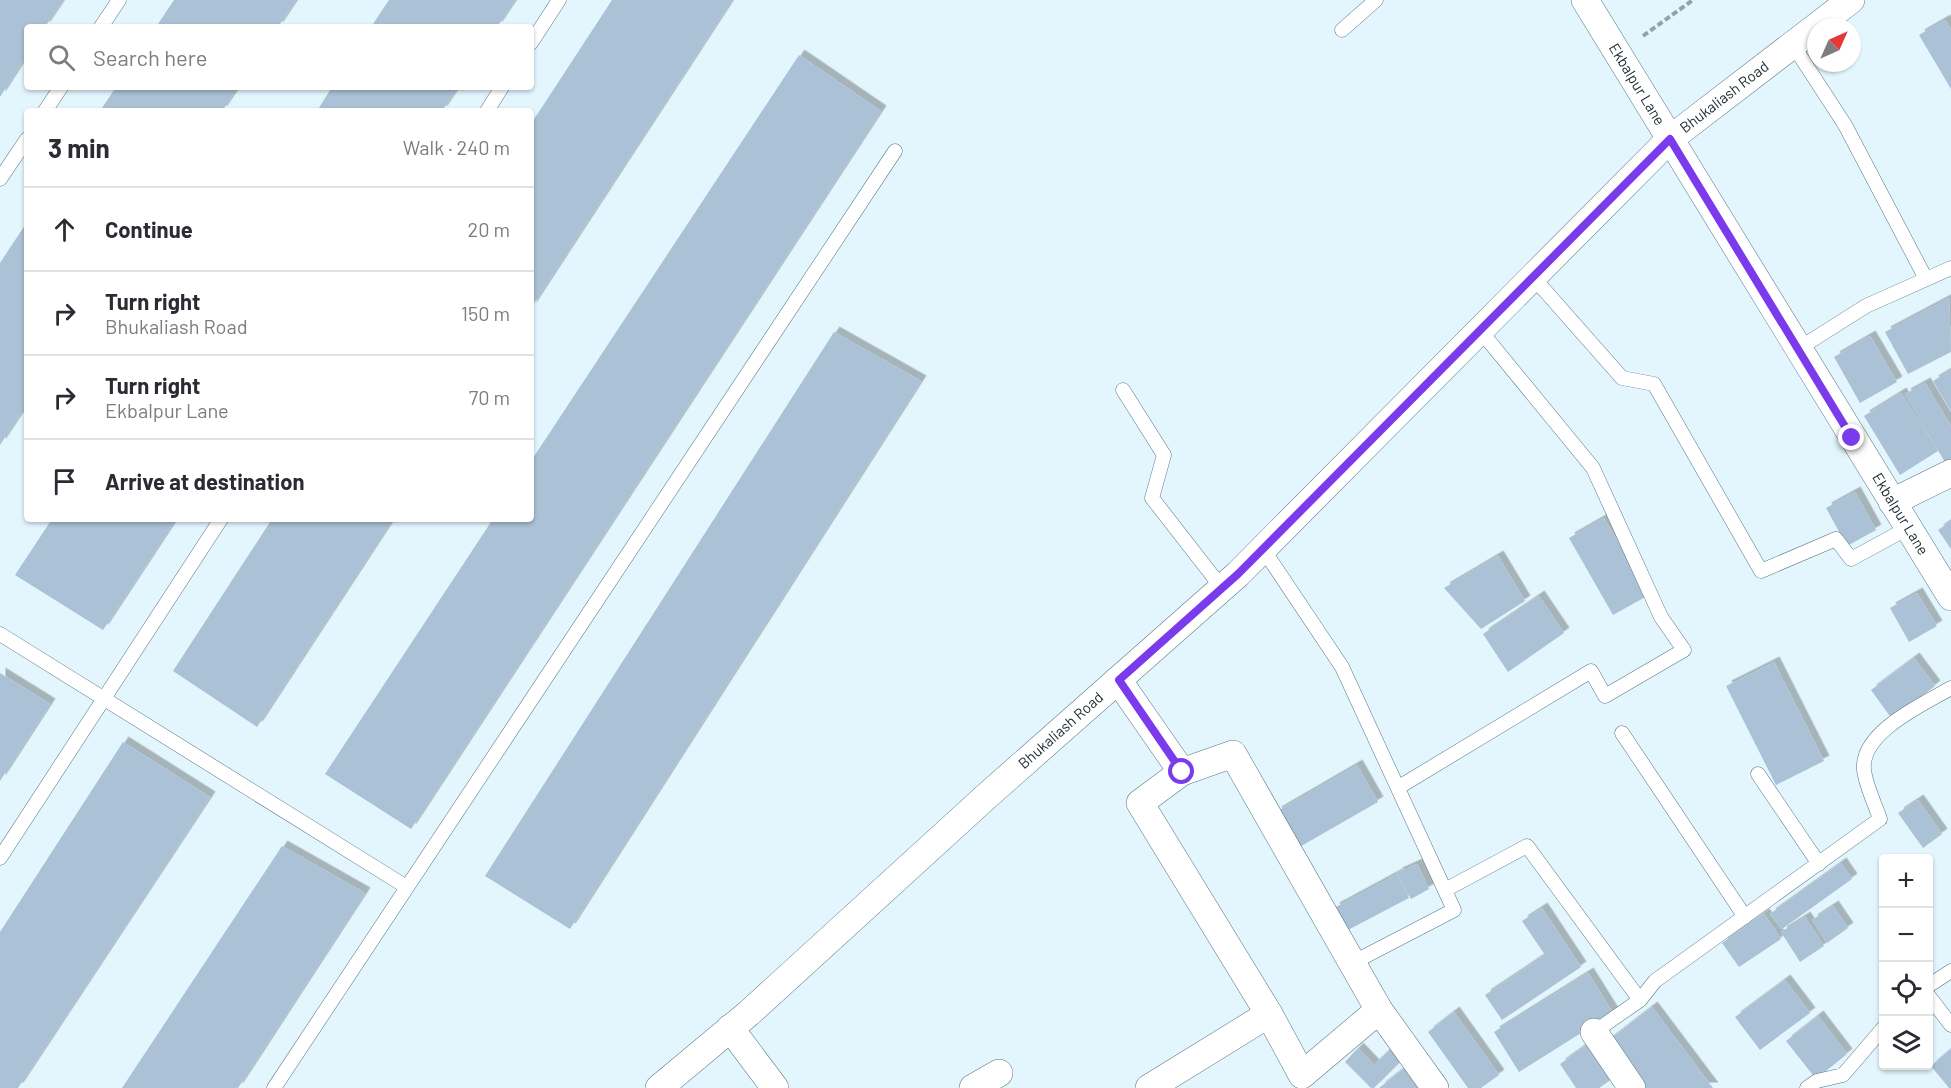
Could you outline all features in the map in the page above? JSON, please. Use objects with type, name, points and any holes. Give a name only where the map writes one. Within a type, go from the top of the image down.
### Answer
[{"type":"street","name":"Ekbalpur Lane","points":[[1585,0],[1951,597]]},
{"type":"street","name":"Bhukaliash Road","points":[[660,1088],[1222,588],[1670,139],[1851,0]]},
{"type":"street","points":[[1892,502],[1951,474]]},
{"type":"street","points":[[1119,680],[1182,772]]},
{"type":"street","points":[[1379,1010],[1302,1075],[1269,1014],[1140,803],[1182,772],[1233,754],[1379,1010],[1435,1088]]},
{"type":"street","points":[[1149,1088],[1269,1014]]},
{"type":"street","points":[[730,1028],[775,1088]]},
{"type":"street","points":[[1594,1032],[1632,1088]]},
{"type":"street","points":[[973,1088],[999,1073]]},
{"type":"lane","points":[[103,24],[119,0]]},
{"type":"lane","points":[[534,38],[559,0]]},
{"type":"lane","points":[[1342,30],[1376,0]]},
{"type":"lane","points":[[1792,45],[1845,125],[1926,279]]},
{"type":"lane","points":[[47,108],[59,90]]},
{"type":"lane","points":[[489,108],[500,90]]},
{"type":"lane","points":[[0,179],[24,143]]},
{"type":"lane","points":[[274,1088],[405,886],[895,151]]},
{"type":"lane","points":[[1798,349],[1866,306],[1951,268]]},
{"type":"lane","points":[[1532,276],[1622,378],[1654,384],[1761,571],[1836,539],[1851,559],[1908,528]]},
{"type":"lane","points":[[1399,787],[1591,671],[1605,696],[1684,650],[1661,617],[1593,468],[1479,329]]},
{"type":"lane","points":[[1123,390],[1164,455],[1152,498],[1222,588]]},
{"type":"lane","points":[[0,858],[219,522]]},
{"type":"lane","points":[[1263,549],[1342,667],[1454,910],[1352,963]]},
{"type":"lane","points":[[0,634],[405,886]]},
{"type":"lane","points":[[1594,1032],[1640,1000],[1655,981],[1880,819],[1864,769],[1872,742],[1896,720],[1951,688]]},
{"type":"lane","points":[[1622,734],[1745,917]]},
{"type":"lane","points":[[1758,774],[1819,864]]},
{"type":"lane","points":[[1445,890],[1527,846],[1640,1000]]},
{"type":"lane","points":[[1933,983],[1951,971]]},
{"type":"lane","points":[[1933,1000],[1951,1025]]},
{"type":"lane","points":[[1807,1088],[1817,1081],[1843,1075],[1879,1033]]},
{"type":"path","points":[[1618,54],[1693,0]]},
{"type":"building","points":[[0,0],[63,0],[47,24],[24,24],[24,60],[0,97]]},
{"type":"building","points":[[174,0],[296,0],[280,24],[158,24]]},
{"type":"building","points":[[389,0],[515,0],[499,24],[373,24]]},
{"type":"building","points":[[612,0],[732,0],[534,303],[534,119]]},
{"type":"building","points":[[1945,20],[1951,30],[1951,89],[1919,35]]},
{"type":"building","points":[[799,55],[881,111],[411,829],[325,774],[491,522],[534,522],[534,456]]},
{"type":"building","points":[[114,90],[236,90],[224,108],[102,108]]},
{"type":"building","points":[[330,90],[456,90],[444,108],[319,108]]},
{"type":"building","points":[[24,227],[24,409],[0,445],[0,263]]},
{"type":"building","points":[[1949,298],[1951,352],[1908,374],[1885,332]]},
{"type":"building","points":[[834,332],[921,381],[570,929],[485,876]]},
{"type":"building","points":[[1870,336],[1897,382],[1860,403],[1834,357]]},
{"type":"building","points":[[1951,370],[1951,411],[1933,381]]},
{"type":"building","points":[[1925,383],[1951,426],[1951,461],[1946,464],[1905,394]]},
{"type":"building","points":[[1901,393],[1938,451],[1900,475],[1864,416]]},
{"type":"building","points":[[1855,492],[1876,530],[1847,546],[1826,508]]},
{"type":"building","points":[[1604,518],[1649,595],[1613,615],[1569,538]]},
{"type":"building","points":[[1951,521],[1951,549],[1938,530]]},
{"type":"building","points":[[50,522],[174,522],[103,630],[15,575]]},
{"type":"building","points":[[270,522],[391,522],[257,727],[173,671]]},
{"type":"building","points":[[1498,556],[1525,601],[1481,629],[1444,588]]},
{"type":"building","points":[[1917,593],[1937,626],[1909,642],[1890,608]]},
{"type":"building","points":[[1539,596],[1564,633],[1508,672],[1483,634]]},
{"type":"building","points":[[1914,658],[1935,686],[1892,719],[1871,690]]},
{"type":"building","points":[[1774,662],[1824,761],[1776,785],[1726,686]]},
{"type":"building","points":[[0,673],[50,704],[0,781]]},
{"type":"building","points":[[123,742],[210,797],[18,1088],[0,1088],[0,932]]},
{"type":"building","points":[[1357,765],[1378,802],[1296,849],[1276,812]]},
{"type":"building","points":[[1918,800],[1942,834],[1923,848],[1898,813]]},
{"type":"building","points":[[282,846],[365,893],[238,1088],[122,1088]]},
{"type":"building","points":[[1841,863],[1852,879],[1782,929],[1770,914]]},
{"type":"building","points":[[1417,864],[1429,889],[1411,899],[1397,873]]},
{"type":"building","points":[[1397,874],[1409,898],[1346,931],[1334,908]]},
{"type":"building","points":[[1833,906],[1848,928],[1827,943],[1812,920]]},
{"type":"building","points":[[1542,908],[1581,967],[1502,1020],[1485,995],[1545,955],[1522,921]]},
{"type":"building","points":[[1764,914],[1781,939],[1739,967],[1722,943]]},
{"type":"building","points":[[1805,917],[1824,946],[1800,962],[1781,932]]},
{"type":"building","points":[[1588,973],[1613,1013],[1519,1072],[1494,1032]]},
{"type":"building","points":[[1785,980],[1810,1013],[1760,1050],[1735,1017]]},
{"type":"building","points":[[1652,1007],[1713,1088],[1638,1088],[1604,1044]]},
{"type":"building","points":[[1454,1012],[1499,1075],[1481,1088],[1468,1088],[1428,1032]]},
{"type":"building","points":[[1818,1016],[1847,1054],[1816,1079],[1786,1041]]},
{"type":"building","points":[[1588,1044],[1612,1079],[1599,1088],[1576,1088],[1560,1064]]},
{"type":"building","points":[[1358,1048],[1374,1065],[1391,1048],[1402,1060],[1374,1088],[1371,1088],[1345,1062]]},
{"type":"building","points":[[1951,1049],[1951,1088],[1933,1068],[1933,1064]]},
{"type":"building","points":[[1406,1067],[1424,1088],[1379,1088]]},
{"type":"route","points":[[1182,772],[1119,680],[1238,574],[1670,139],[1852,438]]}]
